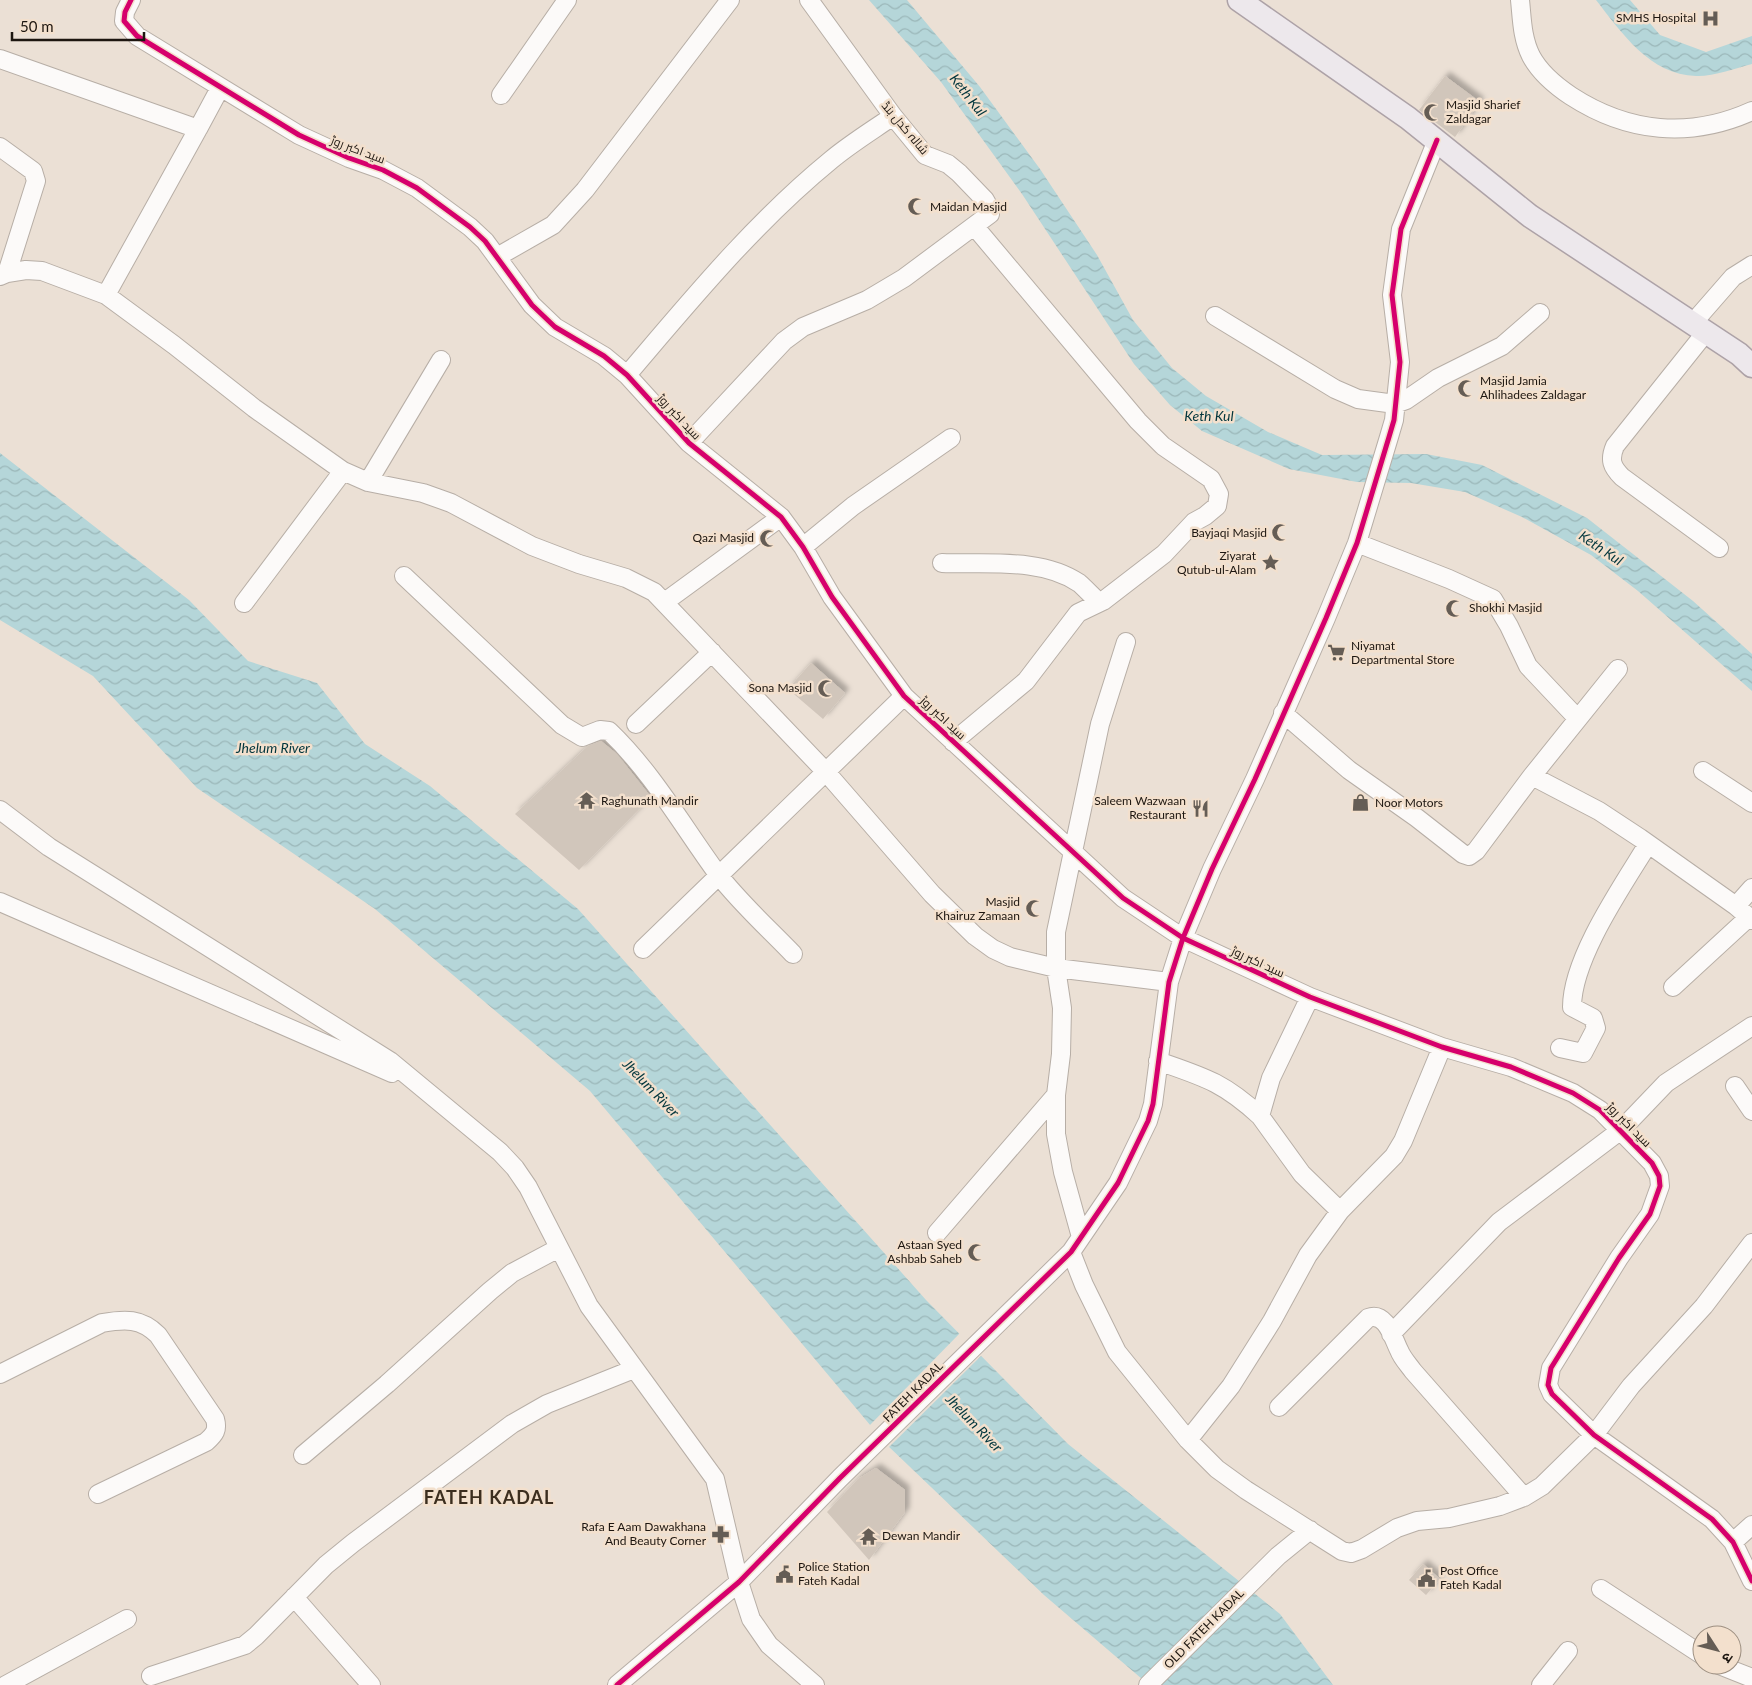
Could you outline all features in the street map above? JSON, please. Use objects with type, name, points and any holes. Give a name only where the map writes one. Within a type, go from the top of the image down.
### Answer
[{"type":"main road","points":[[1239,0],[1437,140],[1530,216],[1699,328],[1752,366]]},
{"type":"street","name":"سید اکبر روڑ","points":[[131,0],[125,12],[124,21],[130,30],[220,88],[299,135],[330,150],[384,170],[417,188],[470,227],[485,241],[532,305],[554,327],[604,356],[627,375],[689,443],[781,517],[803,546],[832,597],[904,696],[1123,898],[1183,938],[1310,997],[1442,1047],[1511,1067],[1573,1093],[1600,1110],[1621,1130],[1652,1163],[1659,1176],[1660,1186],[1650,1214],[1619,1258],[1551,1368],[1548,1385],[1552,1394],[1594,1434]]},
{"type":"street","points":[[501,95],[567,0]]},
{"type":"street","points":[[497,257],[553,225],[585,190],[730,0]]},
{"type":"street","name":"شالہ کدل بنڈ","points":[[809,0],[893,116],[926,155],[948,164],[985,200],[990,209],[990,214],[969,231]]},
{"type":"street","points":[[1520,0],[1525,42],[1532,58],[1563,91],[1587,106],[1620,121],[1653,127],[1684,128],[1735,118],[1752,111]]},
{"type":"street","points":[[0,59],[198,128]]},
{"type":"street","points":[[106,295],[220,88]]},
{"type":"street","points":[[627,375],[710,279],[769,217],[831,160],[893,116]]},
{"type":"street","name":"FATEH KADAL","points":[[617,1685],[739,1582],[840,1478],[1071,1252],[1118,1183],[1148,1121],[1153,1104],[1169,982],[1183,938],[1212,869],[1255,780],[1357,544],[1389,437],[1395,404],[1400,362],[1392,295],[1400,229],[1437,140]]},
{"type":"street","points":[[0,147],[33,171],[36,181],[4,275]]},
{"type":"street","points":[[689,443],[784,340],[803,327],[867,300],[904,278],[969,231],[1138,422],[1163,446],[1211,479],[1219,494],[1217,506],[1194,522],[1164,554],[1103,601],[1078,613],[1026,681],[953,742]]},
{"type":"street","points":[[1719,548],[1622,477],[1612,465],[1611,456],[1615,446],[1733,277],[1752,265]]},
{"type":"street","points":[[4,275],[26,270],[42,271],[106,295],[174,345],[254,408],[343,471],[368,482],[423,493],[451,503],[532,546],[579,564],[626,578],[654,592],[666,601],[826,772],[932,894],[975,936],[993,949],[1010,956],[1056,968],[1169,982]]},
{"type":"street","points":[[1215,316],[1335,389],[1358,399],[1395,404],[1406,400],[1438,378],[1502,346],[1540,313]]},
{"type":"street","points":[[368,482],[441,360]]},
{"type":"street","points":[[803,546],[853,506],[952,438]]},
{"type":"street","points":[[244,603],[343,471]]},
{"type":"street","points":[[666,601],[781,517]]},
{"type":"street","points":[[1357,544],[1450,579],[1493,599],[1509,626],[1528,666],[1577,718]]},
{"type":"street","points":[[942,563],[1026,566],[1056,572],[1078,583],[1099,602]]},
{"type":"street","points":[[404,576],[572,732],[582,737],[600,730],[609,731],[642,766],[719,875],[793,954]]},
{"type":"street","points":[[1081,1237],[1063,1172],[1056,1134],[1056,1095],[1062,1054],[1062,1008],[1056,968],[1056,932],[1100,724],[1126,642]]},
{"type":"street","points":[[636,724],[712,652]]},
{"type":"street","points":[[1283,714],[1349,770],[1463,854],[1469,856],[1476,851],[1577,718],[1618,669]]},
{"type":"street","points":[[643,949],[904,696]]},
{"type":"street","points":[[1703,771],[1752,803]]},
{"type":"street","points":[[1532,776],[1599,811],[1746,914]]},
{"type":"street","points":[[0,810],[49,847],[390,1061],[500,1152],[515,1168],[536,1203],[557,1248],[589,1306],[716,1479],[739,1582],[751,1619],[760,1634],[781,1656],[815,1685]]},
{"type":"street","points":[[1560,1048],[1583,1053],[1596,1028],[1593,1018],[1572,1007],[1582,967],[1595,933],[1648,844]]},
{"type":"street","points":[[1673,987],[1746,914],[1752,888]]},
{"type":"street","points":[[0,902],[418,1085]]},
{"type":"street","points":[[1260,1116],[1271,1078],[1310,997]]},
{"type":"street","points":[[1391,1334],[1499,1222],[1621,1130],[1666,1084],[1752,1026]]},
{"type":"street","points":[[1188,1440],[1231,1386],[1272,1321],[1308,1255],[1340,1211],[1394,1156],[1403,1141],[1442,1047]]},
{"type":"street","points":[[1158,1061],[1208,1078],[1225,1086],[1260,1116],[1302,1174],[1340,1211]]},
{"type":"street","points":[[1735,1086],[1752,1111]]},
{"type":"street","points":[[937,1233],[1056,1095]]},
{"type":"street","points":[[1071,1252],[1084,1285],[1116,1352],[1188,1440],[1217,1469],[1246,1490],[1342,1551],[1351,1553],[1370,1546],[1397,1528],[1417,1521],[1474,1513],[1524,1497],[1542,1486],[1594,1434],[1631,1386],[1704,1306],[1752,1243]]},
{"type":"street","points":[[304,1455],[387,1384],[490,1291],[512,1274],[557,1248]]},
{"type":"street","points":[[1279,1407],[1368,1318],[1373,1316],[1380,1318],[1391,1334],[1399,1352],[1413,1371],[1524,1497]]},
{"type":"street","points":[[0,1374],[102,1323],[135,1320],[148,1325],[158,1335],[214,1419],[217,1427],[214,1435],[206,1442],[98,1494]]},
{"type":"street","points":[[151,1676],[245,1644],[354,1543],[512,1424],[547,1404],[634,1369]]},
{"type":"street","points":[[1594,1434],[1712,1519],[1733,1542],[1752,1581]]},
{"type":"street","points":[[1733,1542],[1752,1525]]},
{"type":"street","name":"OLD FATEH KADAL","points":[[1148,1685],[1260,1573],[1293,1542],[1310,1530]]},
{"type":"street","points":[[1601,1589],[1692,1648]]},
{"type":"street","points":[[294,1597],[371,1685]]},
{"type":"street","points":[[6,1685],[127,1619]]},
{"type":"street","points":[[1541,1685],[1568,1651]]},
{"type":"water","name":"Keth Kul","points":[[869,0],[907,0],[980,87],[1040,169],[1097,255],[1133,320],[1172,368],[1206,396],[1268,432],[1322,455],[1426,454],[1482,465],[1587,518],[1693,601],[1752,654],[1752,691],[1638,591],[1591,555],[1522,517],[1465,492],[1411,483],[1357,482],[1289,469],[1202,431],[1170,405],[1134,364],[1022,194],[941,82]]},
{"type":"water","points":[[1596,0],[1630,0],[1660,35],[1706,52],[1752,36],[1752,64],[1702,76],[1680,74],[1664,68],[1638,50],[1626,38]]},
{"type":"water","name":"Jhelum River","points":[[0,453],[189,600],[248,661],[317,683],[365,744],[430,786],[578,909],[926,1300],[1068,1444],[1280,1614],[1333,1685],[1149,1685],[1044,1595],[886,1444],[590,1091],[375,909],[197,788],[93,676],[0,620]]},
{"type":"pier","points":[[961,1332],[983,1354],[887,1449],[868,1427]]},
{"type":"building","points":[[1445,76],[1480,102],[1455,137],[1419,110]]},
{"type":"building","points":[[811,663],[845,693],[823,719],[788,689]]},
{"type":"building","name":"Raghunath Mandir","points":[[601,741],[617,754],[651,797],[579,870],[515,814],[588,746]]},
{"type":"building","name":"Dewan Mandir","points":[[876,1468],[905,1490],[905,1512],[869,1560],[827,1512],[858,1479]]},
{"type":"building","points":[[1423,1564],[1440,1579],[1426,1595],[1409,1580]]},
{"type":"cycle path","points":[[131,0],[125,12],[124,21],[137,36],[299,135],[349,158],[383,170],[417,188],[470,227],[485,241],[532,305],[555,327],[604,356],[627,375],[689,443],[781,517],[803,547],[832,597],[904,696],[1123,898],[1183,938],[1310,997],[1442,1047],[1511,1067],[1573,1093],[1600,1110],[1652,1163],[1659,1176],[1660,1186],[1650,1214],[1619,1258],[1551,1368],[1548,1385],[1552,1394],[1594,1435],[1712,1519],[1733,1542],[1752,1581]]},
{"type":"cycle path","points":[[617,1685],[739,1582],[840,1478],[1071,1252],[1118,1183],[1148,1121],[1153,1104],[1169,982],[1183,938],[1212,869],[1255,779],[1326,618],[1357,543],[1394,420],[1400,362],[1392,295],[1401,229],[1437,140]]},
{"type":"place","name":"SMHS Hospital","points":[[1710,18]]},
{"type":"place","name":"Masjid Sharief Zaldagar","points":[[1432,112]]},
{"type":"place","name":"Maidan Masjid","points":[[916,207]]},
{"type":"place","name":"Masjid Jamia Ahlihadees Zaldagar","points":[[1466,388]]},
{"type":"place","name":"Bayjaqi Masjid","points":[[1281,533]]},
{"type":"place","name":"Qazi Masjid","points":[[768,538]]},
{"type":"place","name":"Ziyarat Qutub-ul-Alam","points":[[1270,563]]},
{"type":"place","name":"Shokhi Masjid","points":[[1455,608]]},
{"type":"place","name":"Niyamat Departmental Store","points":[[1337,653]]},
{"type":"place","name":"Sona Masjid","points":[[826,688]]},
{"type":"place","name":"Raghunath Mandir","points":[[587,801]]},
{"type":"place","name":"Noor Motors","points":[[1361,803]]},
{"type":"place","name":"Saleem Wazwaan Restaurant","points":[[1200,808]]},
{"type":"place","name":"Masjid Khairuz Zamaan","points":[[1034,909]]},
{"type":"place","name":"Astaan Syed Ashbab Saheb","points":[[976,1252]]},
{"type":"place","name":"Rafa E Aam Dawakhana And Beauty Corner","points":[[720,1534]]},
{"type":"place","name":"Dewan Mandir","points":[[868,1536]]},
{"type":"place","name":"Police Station Fateh Kadal","points":[[784,1574]]},
{"type":"place","name":"Post Office Fateh Kadal","points":[[1426,1578]]},
{"type":"district","name":"FATEH KADAL","points":[[489,1498]]}]
